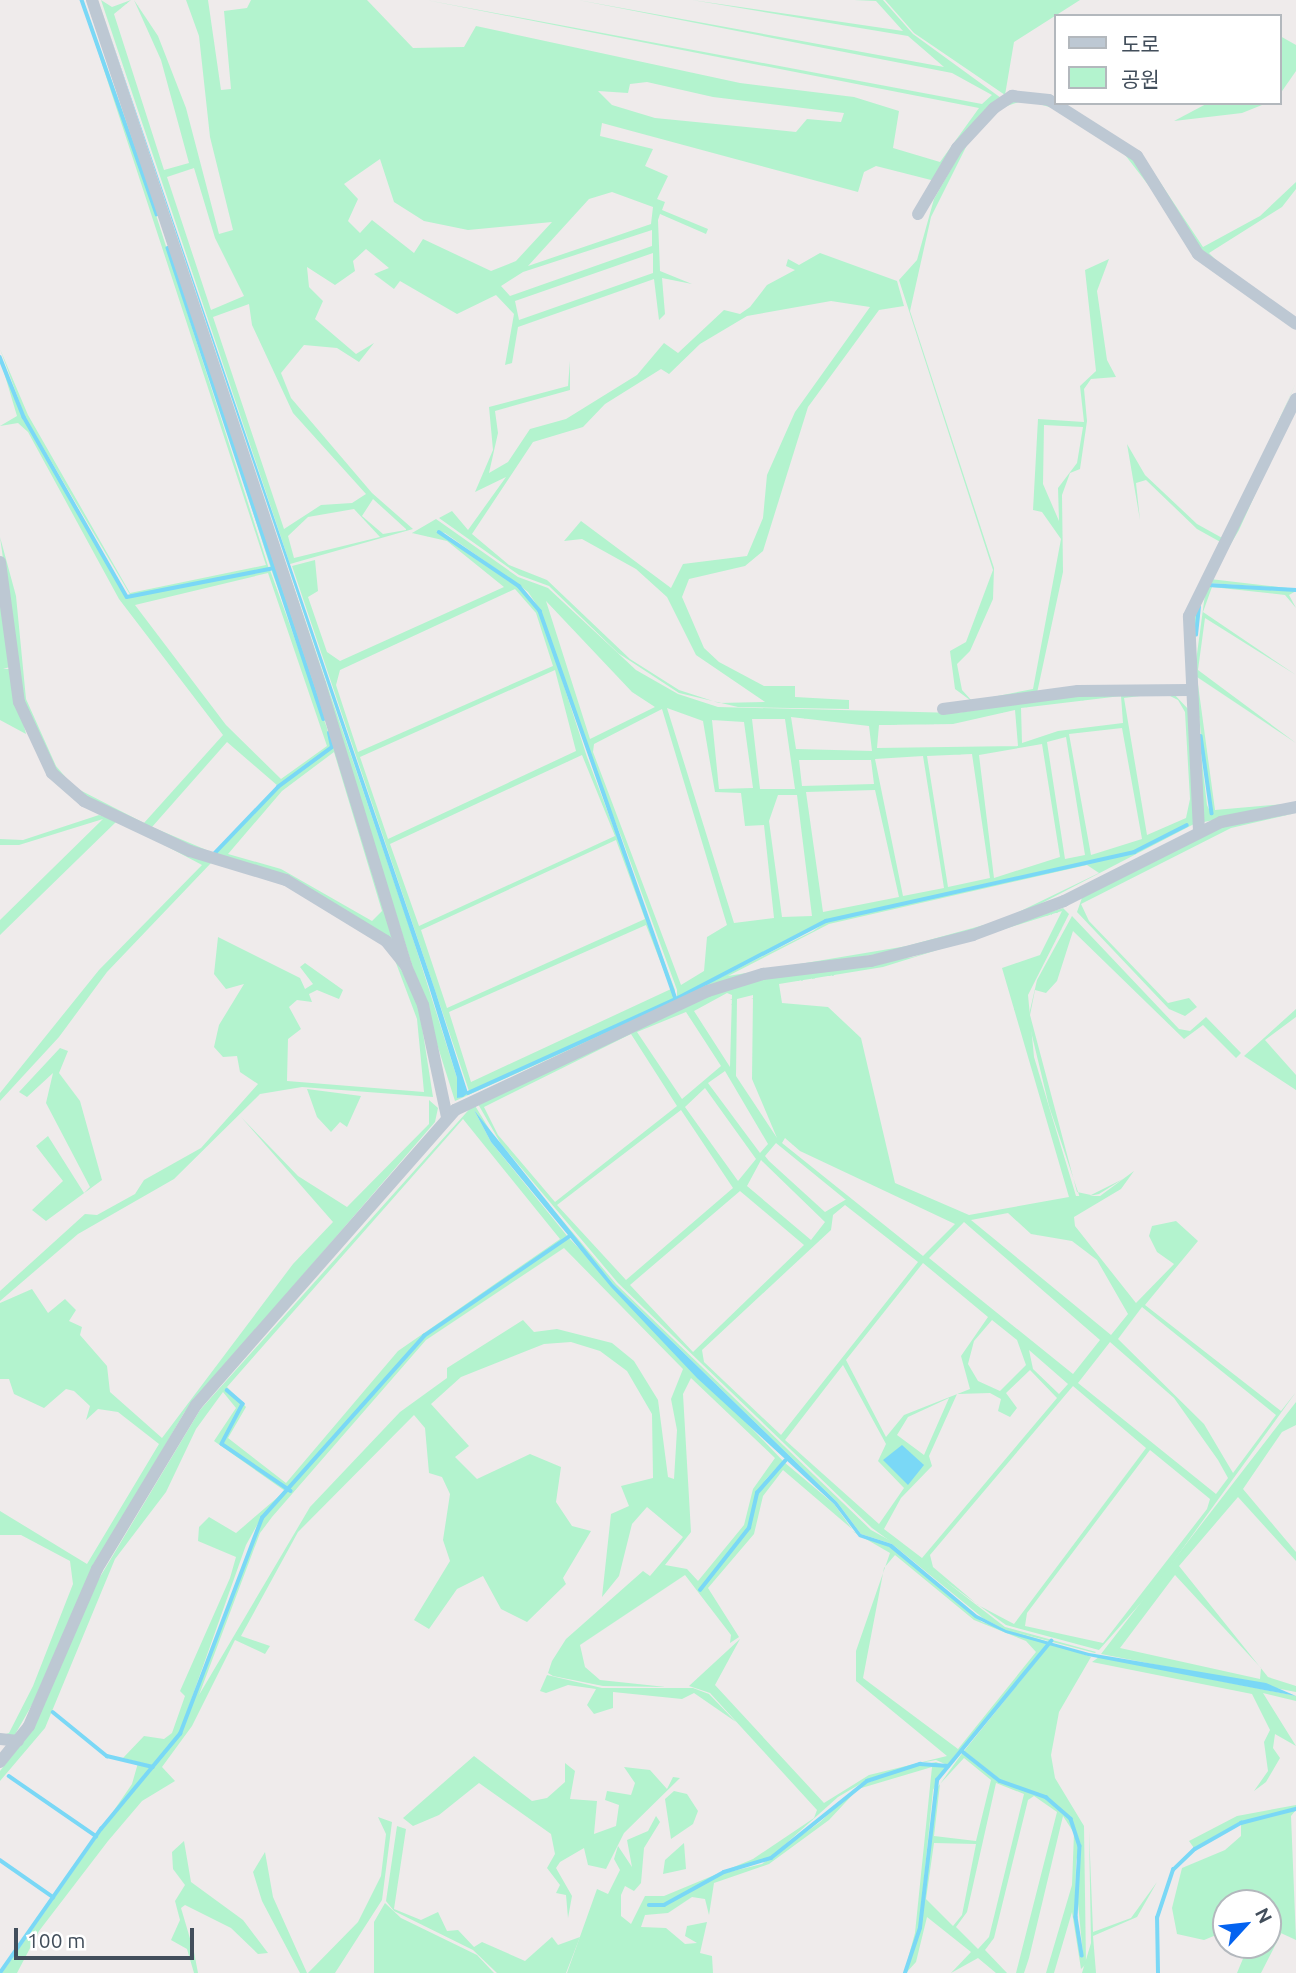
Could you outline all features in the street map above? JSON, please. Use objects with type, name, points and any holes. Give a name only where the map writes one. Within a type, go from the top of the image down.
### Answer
[{"type":"street","points":[[92,0],[320,684],[406,966],[426,1016],[447,1117]]},
{"type":"street","points":[[918,214],[957,148],[989,113],[1012,96],[1049,100],[1054,103]]},
{"type":"street","points":[[1057,105],[1137,156],[1198,254],[1296,324]]},
{"type":"street","points":[[1199,831],[1189,690],[1193,602],[1296,398]]},
{"type":"street","points":[[0,562],[19,702],[38,750],[62,786],[190,852],[300,887],[373,930],[406,966]]},
{"type":"street","points":[[943,709],[1087,690],[1189,690]]},
{"type":"street","points":[[0,1762],[18,1741],[96,1569],[196,1405],[447,1117],[533,1069],[708,992],[763,974],[909,952],[1010,923],[1199,831],[1244,814],[1296,807]]},
{"type":"street","points":[[0,1739],[18,1741]]},
{"type":"green space","points":[[81,0],[157,218],[269,569],[132,598],[25,417],[0,349],[28,415],[130,593],[266,565]]},
{"type":"green space","points":[[83,0],[179,270],[330,725],[393,941],[293,879],[185,847],[82,797],[52,767],[24,708],[0,537],[16,596],[26,699],[56,766],[74,787],[144,823],[223,735],[119,599],[28,432],[18,423],[0,426],[17,416],[0,359],[23,418],[126,598],[270,570],[327,728],[331,746],[278,786],[227,742],[152,827],[216,854],[279,787],[333,747],[329,728],[271,569],[159,217]],"holes":[[[268,573],[327,746],[281,779],[226,725],[135,605]],[[334,752],[382,911],[372,921],[281,869],[228,854],[282,791]]]},
{"type":"green space","points":[[94,0],[408,923],[457,1078],[457,1098],[677,999],[826,922],[1135,852],[1188,825],[1134,851],[825,920],[677,997],[677,990],[621,836],[589,756],[541,611],[528,592],[519,585],[445,533],[436,531],[518,586],[540,612],[587,757],[675,990],[675,998],[469,1091],[292,566],[315,560],[318,591],[308,597],[327,652],[340,661],[504,587],[447,541],[412,533],[436,519],[518,577],[548,588],[636,670],[678,694],[718,707],[957,713],[1077,694],[1172,692],[1189,710],[1194,824],[1011,919],[906,949],[725,980],[455,1101],[312,648]],"holes":[[[515,589],[536,613],[553,666],[358,752],[336,685],[340,670]],[[546,601],[632,692],[655,707],[590,739]],[[555,670],[576,751],[388,839],[360,757]],[[1164,693],[1178,700],[1185,712],[1190,799],[1186,818],[1147,835],[1124,698]],[[1121,696],[1123,723],[1058,731],[1022,743],[1021,708]],[[667,708],[703,721],[715,792],[741,793],[745,826],[764,825],[774,918],[734,923]],[[662,709],[727,925],[707,937],[704,971],[681,985],[593,752],[594,744]],[[1015,710],[1018,746],[877,748],[879,725],[953,724]],[[791,717],[869,726],[872,751],[796,749]],[[752,719],[785,719],[795,789],[760,789]],[[712,720],[744,722],[753,788],[719,789]],[[1122,728],[1142,839],[1091,855],[1069,734]],[[1066,737],[1085,855],[1065,859],[1047,742]],[[1042,744],[1060,857],[994,878],[979,755]],[[972,754],[990,878],[948,887],[927,756]],[[582,755],[615,836],[419,926],[390,844]],[[923,756],[944,888],[903,896],[875,759]],[[799,760],[871,760],[874,784],[802,786]],[[875,790],[899,897],[823,912],[806,792]],[[778,795],[797,795],[812,916],[782,917],[769,821]],[[616,840],[645,919],[447,1008],[421,930]],[[1087,865],[1099,873],[1002,920],[907,946],[728,976],[829,924]],[[646,925],[671,989],[471,1082],[449,1012]]]},
{"type":"green space","points":[[101,0],[112,7],[131,0],[114,14],[164,170],[189,163],[161,60],[134,0],[158,36],[186,108],[219,234],[233,230],[210,137],[199,36],[186,0],[208,0],[221,90],[231,89],[224,11],[247,8],[251,0],[367,0],[413,48],[464,47],[476,26],[740,83],[854,97],[899,111],[893,148],[940,162],[979,108],[426,0],[982,104],[992,95],[952,73],[578,0],[944,67],[908,36],[692,0],[903,31],[876,1],[854,0],[883,0],[913,34],[1001,98],[935,181],[876,166],[864,172],[858,192],[602,123],[600,136],[653,149],[645,166],[668,176],[657,199],[665,202],[662,210],[708,229],[706,234],[660,214],[658,220],[660,271],[692,284],[662,278],[665,314],[659,320],[654,279],[518,327],[512,363],[505,365],[514,314],[496,295],[457,314],[400,281],[394,289],[374,274],[389,268],[366,249],[353,261],[355,271],[335,285],[307,267],[309,287],[323,301],[315,319],[356,354],[374,343],[359,362],[337,348],[304,345],[281,373],[291,398],[372,493],[413,529],[290,564]],"holes":[[[647,82],[713,97],[844,113],[841,122],[807,119],[796,132],[655,118],[612,105],[598,91],[628,93],[630,84]],[[380,159],[394,202],[424,221],[468,230],[552,222],[516,261],[491,271],[423,239],[414,253],[372,220],[360,233],[348,221],[358,199],[344,184]],[[194,168],[215,238],[244,296],[211,310],[167,177]],[[612,192],[653,207],[651,224],[528,266],[589,199]],[[652,230],[652,246],[510,296],[501,286],[523,272]],[[653,253],[653,273],[519,320],[515,301]],[[249,304],[252,325],[293,413],[366,494],[352,503],[321,505],[284,529],[213,317]],[[373,499],[406,530],[383,534],[362,516]],[[354,509],[380,537],[294,558],[288,536],[308,517]]]},
{"type":"green space","points":[[885,0],[1080,0],[1054,14],[1014,42],[1005,95],[914,33]]},
{"type":"green space","points":[[1282,37],[1296,45],[1296,71],[1282,91]]},
{"type":"green space","points":[[1029,98],[1061,108],[1134,157],[1163,204],[1122,151],[1063,111],[1025,100],[1001,108],[971,137],[931,217],[910,311],[994,568],[993,599],[970,651],[957,664],[962,690],[972,701],[1033,689],[1061,539],[1042,512],[1033,510],[1038,419],[1084,422],[1080,386],[1096,371],[1085,270],[1109,259],[1097,291],[1107,360],[1116,377],[1091,379],[1084,389],[1087,421],[1080,469],[1070,473],[1062,495],[1063,572],[1037,693],[974,703],[955,689],[950,651],[966,642],[993,570],[899,280],[917,260],[934,199],[970,136],[1004,103]],"holes":[[[1044,425],[1083,427],[1077,463],[1058,488],[1059,521],[1043,484]]]},
{"type":"green space","points":[[1066,105],[1140,152],[1203,247],[1260,216],[1296,182],[1296,189],[1282,207],[1209,253],[1219,263],[1199,252],[1155,176]]},
{"type":"green space","points":[[1204,105],[1262,105],[1242,113],[1174,121]]},
{"type":"green space","points":[[820,253],[897,281],[904,306],[879,310],[808,407],[763,551],[745,566],[689,579],[682,597],[704,648],[719,662],[764,686],[795,686],[795,697],[849,700],[849,709],[738,707],[721,703],[765,702],[696,655],[667,597],[636,569],[582,539],[564,541],[581,521],[671,588],[683,564],[747,556],[763,518],[767,475],[795,412],[870,307],[831,301],[747,316],[700,344],[669,374],[661,369],[605,404],[583,427],[533,442],[472,534],[509,565],[547,580],[630,659],[679,690],[713,701],[679,693],[618,653],[549,586],[519,575],[439,518],[452,511],[468,530],[506,477],[475,492],[493,450],[489,407],[568,386],[570,361],[570,390],[495,411],[498,433],[489,473],[508,462],[530,429],[566,419],[637,375],[664,343],[678,353],[724,310],[740,314],[750,307],[767,285],[795,270],[786,266],[788,259],[799,265]]},
{"type":"green space","points":[[1296,383],[1224,544],[1197,529],[1146,480],[1136,483],[1140,520],[1127,444],[1145,475],[1197,524],[1224,539]]},
{"type":"green space","points":[[1296,404],[1239,530],[1210,579],[1296,589],[1209,583],[1204,586],[1199,603],[1193,669],[1195,606],[1201,588],[1238,527]]},
{"type":"green space","points":[[0,577],[10,667],[3,669],[10,669],[26,734],[0,720]]},
{"type":"green space","points":[[1209,585],[1296,591],[1289,595],[1296,608],[1285,595],[1212,587],[1203,612],[1296,675],[1205,618],[1198,670],[1296,743],[1197,677],[1215,810],[1296,803],[1204,822],[1192,679],[1207,805],[1211,814],[1194,676],[1206,587]]},
{"type":"green space","points":[[1296,813],[1231,828],[1081,904],[1089,921],[1168,1003],[1189,998],[1197,1007],[1185,1016],[1169,1009],[1077,912],[1083,895],[1227,825]]},
{"type":"green space","points":[[99,815],[117,821],[0,935],[0,920],[103,819],[19,845],[0,845],[0,839],[23,840]]},
{"type":"green space","points":[[155,840],[211,863],[107,972],[59,1037],[0,1101],[0,1093],[99,970],[202,865]]},
{"type":"green space","points":[[1063,908],[1069,914],[1028,995],[1034,1057],[1076,1196],[1100,1196],[1134,1171],[1121,1189],[1074,1217],[1075,1226],[1136,1303],[1174,1264],[1157,1252],[1149,1236],[1152,1226],[1176,1221],[1198,1241],[1145,1305],[1281,1411],[1296,1392],[1154,1588],[1099,1650],[1006,1625],[979,1606],[1014,1624],[1146,1448],[1073,1386],[930,1555],[933,1567],[976,1603],[872,1528],[618,1283],[501,1144],[478,1104],[706,997],[768,977],[913,957]],"holes":[[[1062,911],[1040,955],[1002,968],[1069,1197],[969,1215],[895,1183],[861,1038],[828,1007],[782,1003],[779,984],[883,967]],[[727,993],[732,995],[730,1067],[694,1011]],[[753,995],[752,1079],[777,1138],[736,1076],[737,999]],[[686,1012],[721,1066],[682,1099],[637,1032]],[[631,1034],[677,1106],[555,1202],[498,1135],[484,1107]],[[725,1071],[768,1144],[760,1153],[708,1083]],[[705,1088],[756,1159],[738,1181],[685,1107]],[[681,1110],[733,1188],[626,1280],[557,1205]],[[785,1138],[800,1151],[955,1224],[923,1256],[782,1143]],[[776,1143],[846,1200],[825,1212],[765,1156]],[[761,1160],[825,1222],[811,1240],[747,1186]],[[740,1191],[804,1245],[693,1352],[630,1285]],[[845,1205],[918,1262],[781,1435],[704,1362],[702,1350],[831,1230],[833,1215]],[[1008,1213],[1031,1234],[1072,1241],[1097,1260],[1128,1314],[1111,1335],[971,1220]],[[964,1222],[1100,1340],[1073,1374],[929,1258]],[[923,1263],[988,1317],[961,1356],[970,1389],[904,1415],[886,1437],[846,1360]],[[1142,1307],[1276,1415],[1233,1473],[1204,1424],[1118,1339]],[[992,1320],[1017,1340],[1026,1365],[1000,1391],[978,1381],[968,1364],[974,1341]],[[1110,1342],[1174,1398],[1228,1478],[1216,1494],[1078,1383]],[[1029,1350],[1068,1384],[1059,1394],[1033,1369]],[[843,1365],[886,1444],[878,1461],[904,1488],[879,1524],[785,1440]],[[1030,1370],[1057,1398],[922,1558],[884,1529],[901,1498],[932,1466],[929,1456],[957,1394],[990,1393],[1001,1399],[998,1411],[1010,1417],[1017,1408],[1006,1393]],[[949,1398],[924,1455],[897,1435],[908,1417]],[[1150,1450],[1210,1499],[1207,1509],[1103,1643],[1025,1626],[1027,1613]]]},
{"type":"green space","points":[[1072,916],[1179,1029],[1190,1031],[1206,1017],[1241,1053],[1236,1058],[1203,1025],[1184,1039],[1073,931],[1057,981],[1046,993],[1035,990],[1030,1015],[1073,1178],[1049,1106],[1028,1019],[1037,980]]},
{"type":"green space","points":[[218,937],[300,978],[305,989],[313,984],[300,967],[305,963],[343,990],[339,999],[317,990],[309,994],[312,1002],[297,1000],[289,1007],[301,1029],[288,1039],[287,1081],[424,1092],[417,1019],[393,955],[418,1001],[433,1097],[302,1087],[260,1094],[174,1179],[78,1234],[0,1301],[0,1291],[85,1214],[97,1215],[135,1194],[144,1180],[201,1148],[258,1084],[240,1072],[237,1056],[223,1057],[214,1047],[219,1025],[244,984],[226,989],[214,974]]},
{"type":"green space","points":[[1296,1009],[1296,1017],[1265,1040],[1296,1075],[1296,1090],[1244,1056]]},
{"type":"green space","points":[[60,1048],[68,1051],[59,1073],[80,1101],[102,1180],[46,1221],[32,1210],[63,1181],[36,1146],[48,1136],[84,1193],[90,1187],[46,1103],[53,1073],[27,1097],[19,1092]]},
{"type":"green space","points":[[307,1089],[361,1096],[347,1127],[340,1122],[331,1132],[317,1117]]},
{"type":"green space","points":[[429,1100],[438,1108],[435,1122],[184,1413],[88,1577],[33,1703],[13,1738],[0,1736],[9,1733],[33,1686],[73,1584],[70,1561],[21,1535],[0,1535],[0,1511],[87,1564],[159,1444],[118,1412],[98,1409],[86,1420],[90,1406],[74,1391],[66,1389],[44,1408],[14,1394],[9,1379],[0,1379],[0,1303],[32,1289],[48,1313],[65,1299],[76,1310],[69,1321],[82,1327],[80,1335],[107,1366],[110,1392],[162,1438],[293,1264],[333,1222],[241,1117],[298,1176],[347,1207],[429,1124]]},
{"type":"green space","points":[[474,1104],[497,1142],[474,1110],[491,1142],[568,1237],[424,1335],[291,1490],[223,1444],[244,1405],[246,1407],[228,1438],[286,1483],[398,1351],[560,1239],[463,1119],[227,1387],[241,1401],[225,1389],[242,1404],[221,1445],[290,1491],[261,1518],[246,1545],[179,1734],[154,1766],[123,1758],[144,1736],[164,1739],[172,1733],[185,1696],[180,1691],[230,1578],[236,1557],[198,1541],[199,1527],[209,1517],[236,1533],[285,1491],[214,1441],[236,1408],[223,1392],[196,1429],[166,1492],[115,1559],[45,1728],[0,1781],[0,1771],[31,1732],[97,1582],[200,1410]]},
{"type":"green space","points":[[502,1148],[616,1284],[871,1530],[900,1546],[1005,1627],[1096,1652],[1006,1630],[984,1619],[892,1544],[861,1534],[837,1502],[613,1284]]},
{"type":"green space","points":[[1123,1179],[1099,1194],[1080,1198],[1078,1192],[1091,1195]]},
{"type":"green space","points":[[569,1238],[783,1461],[764,1481],[784,1462],[834,1504],[852,1529],[783,1470],[763,1496],[754,1534],[708,1588],[739,1637],[730,1643],[731,1635],[685,1575],[580,1645],[585,1667],[600,1680],[666,1687],[603,1686],[553,1676],[548,1673],[552,1661],[566,1639],[643,1571],[650,1576],[683,1537],[647,1507],[632,1524],[619,1576],[602,1597],[611,1514],[629,1506],[621,1486],[653,1478],[652,1414],[627,1371],[600,1351],[571,1342],[544,1344],[461,1377],[431,1404],[469,1446],[455,1457],[477,1479],[530,1454],[561,1467],[556,1502],[572,1526],[591,1531],[563,1578],[566,1584],[527,1622],[501,1609],[483,1576],[457,1589],[429,1629],[414,1620],[450,1561],[443,1540],[450,1494],[442,1477],[429,1473],[425,1428],[414,1415],[298,1532],[241,1636],[270,1646],[265,1654],[235,1640],[192,1726],[162,1767],[175,1781],[142,1801],[108,1841],[39,1931],[17,1973],[2,1973],[102,1830],[181,1734],[263,1519],[425,1337]],"holes":[[[564,1248],[683,1369],[671,1399],[677,1430],[674,1479],[668,1477],[658,1400],[634,1361],[612,1343],[557,1329],[534,1332],[523,1320],[447,1368],[447,1378],[400,1412],[310,1507],[199,1695],[260,1533],[272,1517],[426,1340]],[[691,1378],[775,1458],[753,1489],[744,1525],[698,1581],[687,1569],[665,1565],[691,1532],[683,1394]]]},
{"type":"green space","points":[[1296,1402],[1296,1425],[1282,1432],[1243,1489],[1296,1552],[1296,1561],[1238,1497],[1179,1566],[1259,1666],[1175,1575],[1120,1648],[1260,1679],[1261,1668],[1268,1677],[1296,1686],[1296,1692],[1101,1654]]},
{"type":"green space","points":[[852,1531],[890,1547],[982,1622],[1049,1642],[947,1765],[936,1760],[920,1763],[867,1780],[838,1797],[771,1857],[724,1871],[753,1859],[814,1818],[817,1810],[710,1693],[689,1686],[740,1639],[715,1685],[824,1803],[869,1775],[947,1756],[856,1681],[856,1651],[883,1573],[863,1678],[958,1749],[1036,1652],[1026,1641],[974,1620],[895,1555],[885,1566],[890,1553]]},
{"type":"green space","points":[[1051,1643],[1091,1657],[1059,1712],[1051,1755],[1055,1778],[1084,1826],[1086,1964],[1081,1969],[1072,1912],[1054,1973],[1046,1973],[1072,1885],[1074,1833],[1063,1816],[1029,1958],[1024,1973],[1016,1973],[1057,1812],[1034,1796],[1028,1800],[994,1938],[985,1950],[1007,1973],[996,1973],[978,1958],[951,1973],[971,1952],[927,1917],[916,1962],[906,1973],[921,1928],[935,1791],[940,1784],[963,1752],[1000,1781],[1046,1798],[1070,1819],[1079,1846],[1075,1917],[1083,1955],[1077,1893],[1081,1846],[1072,1819],[1046,1796],[1001,1780],[964,1751]],"holes":[[[964,1758],[991,1780],[976,1841],[934,1836],[940,1784]],[[996,1783],[1024,1794],[989,1937],[978,1949],[956,1927],[967,1912]],[[934,1843],[976,1844],[962,1915],[953,1926],[926,1899]]]},
{"type":"green space","points":[[1099,1657],[1296,1696],[1296,1701],[1263,1693],[1296,1746],[1275,1734],[1273,1748],[1280,1758],[1266,1782],[1254,1791],[1268,1771],[1264,1742],[1270,1730],[1252,1694],[1092,1662]]},
{"type":"green space","points":[[547,1675],[602,1688],[693,1688],[709,1694],[736,1722],[694,1693],[682,1699],[613,1692],[613,1708],[594,1714],[587,1705],[596,1689],[568,1685],[546,1693],[540,1691]]},
{"type":"green space","points":[[474,1756],[532,1801],[547,1798],[565,1782],[565,1763],[575,1771],[570,1799],[597,1801],[594,1834],[616,1826],[619,1805],[605,1800],[607,1791],[631,1795],[635,1783],[624,1767],[650,1770],[667,1789],[673,1777],[680,1778],[624,1833],[606,1869],[588,1865],[584,1848],[560,1862],[556,1868],[572,1896],[568,1918],[566,1895],[556,1893],[560,1885],[547,1868],[555,1854],[551,1834],[479,1783],[439,1815],[413,1826],[403,1818]]},
{"type":"green space","points":[[936,1762],[946,1766],[933,1790],[919,1928],[904,1973],[915,1933],[932,1767],[858,1789],[829,1820],[769,1864],[714,1883],[709,1915],[705,1899],[692,1897],[668,1913],[645,1915],[641,1927],[666,1928],[685,1944],[697,1943],[685,1936],[687,1926],[707,1922],[700,1953],[712,1956],[713,1973],[567,1973],[597,1889],[608,1894],[620,1870],[614,1859],[618,1846],[632,1867],[627,1840],[648,1831],[656,1816],[660,1822],[644,1848],[641,1883],[634,1891],[625,1886],[621,1895],[621,1916],[631,1924],[645,1896],[664,1896],[724,1871],[664,1904],[647,1904],[665,1905],[725,1873],[762,1864],[820,1822],[859,1786],[904,1769]]},
{"type":"green space","points":[[138,1763],[152,1768],[97,1835],[132,1784]]},
{"type":"green space","points":[[674,1791],[687,1794],[698,1811],[693,1824],[671,1839],[665,1799]]},
{"type":"green space","points":[[1296,1805],[1296,1808],[1240,1822],[1194,1848],[1189,1841],[1237,1816]]},
{"type":"green space","points":[[1296,1810],[1291,1816],[1296,1940],[1282,1934],[1282,1889],[1212,1889],[1212,1937],[1204,1940],[1177,1934],[1172,1908],[1182,1868],[1225,1850],[1241,1836],[1241,1824]]},
{"type":"green space","points":[[378,1817],[392,1822],[382,1900],[335,1973],[308,1973],[358,1922],[381,1876],[386,1834]]},
{"type":"green space","points":[[397,1826],[406,1829],[394,1909],[421,1920],[438,1912],[447,1931],[458,1930],[474,1947],[482,1942],[525,1961],[552,1937],[558,1945],[580,1937],[566,1973],[497,1973],[473,1950],[394,1911],[386,1901]]},
{"type":"green space","points":[[1089,1830],[1093,1932],[1131,1918],[1157,1882],[1137,1917],[1093,1936],[1096,1973],[1082,1973],[1091,1943]]},
{"type":"green space","points":[[184,1841],[191,1882],[243,1920],[268,1953],[258,1954],[231,1928],[185,1905],[181,1908],[194,1952],[198,1973],[194,1973],[187,1949],[171,1940],[180,1920],[175,1901],[185,1885],[173,1869],[172,1852]]},
{"type":"green space","points":[[684,1843],[686,1869],[663,1874],[665,1860]]},
{"type":"green space","points":[[265,1852],[273,1897],[307,1973],[300,1973],[262,1901],[253,1872]]},
{"type":"green space","points":[[385,1903],[401,1918],[477,1955],[494,1973],[374,1973],[374,1922]]},
{"type":"green space","points":[[1243,1959],[1268,1959],[1261,1973],[1237,1973]]},
{"type":"water","points":[[98,0],[435,990],[468,1093],[463,1097],[457,1098],[457,1078],[429,987]]},
{"type":"water","points":[[474,1110],[613,1284],[837,1502],[861,1534],[892,1544],[977,1615],[1006,1630],[1089,1653],[1266,1683],[1296,1696],[1088,1656],[1006,1633],[975,1618],[889,1547],[859,1537],[834,1504],[697,1378],[611,1287],[491,1142]]},
{"type":"water","points":[[902,1445],[924,1465],[908,1485],[883,1460]]},
{"type":"waterway","points":[[82,0],[157,214]]},
{"type":"waterway","points":[[168,248],[324,719]]},
{"type":"waterway","points":[[0,357],[24,417],[127,597],[270,569]]},
{"type":"waterway","points":[[439,532],[519,586],[540,611],[676,999]]},
{"type":"waterway","points":[[1208,585],[1296,590]]},
{"type":"waterway","points":[[1196,635],[1199,607]]},
{"type":"waterway","points":[[215,853],[278,787],[332,747],[329,733]]},
{"type":"waterway","points":[[1201,736],[1212,813]]},
{"type":"waterway","points":[[468,1093],[676,999],[826,921],[1134,852],[1187,825]]},
{"type":"waterway","points":[[0,1973],[101,1829],[180,1734],[262,1518],[424,1336],[570,1236]]},
{"type":"waterway","points":[[227,1390],[243,1404],[222,1444],[291,1491]]},
{"type":"waterway","points":[[700,1590],[749,1528],[757,1493],[785,1461]]},
{"type":"waterway","points":[[905,1973],[920,1928],[937,1780],[1051,1641]]},
{"type":"waterway","points":[[53,1712],[107,1756],[153,1767]]},
{"type":"waterway","points":[[962,1751],[1000,1781],[1046,1797],[1071,1819],[1080,1846],[1076,1917],[1082,1956]]},
{"type":"waterway","points":[[649,1905],[664,1905],[724,1872],[771,1858],[867,1781],[920,1764],[948,1766]]},
{"type":"waterway","points":[[9,1776],[96,1836]]},
{"type":"waterway","points":[[1158,1973],[1157,1918],[1173,1870],[1195,1849],[1241,1823],[1296,1809]]},
{"type":"waterway","points":[[0,1860],[53,1897]]}]
